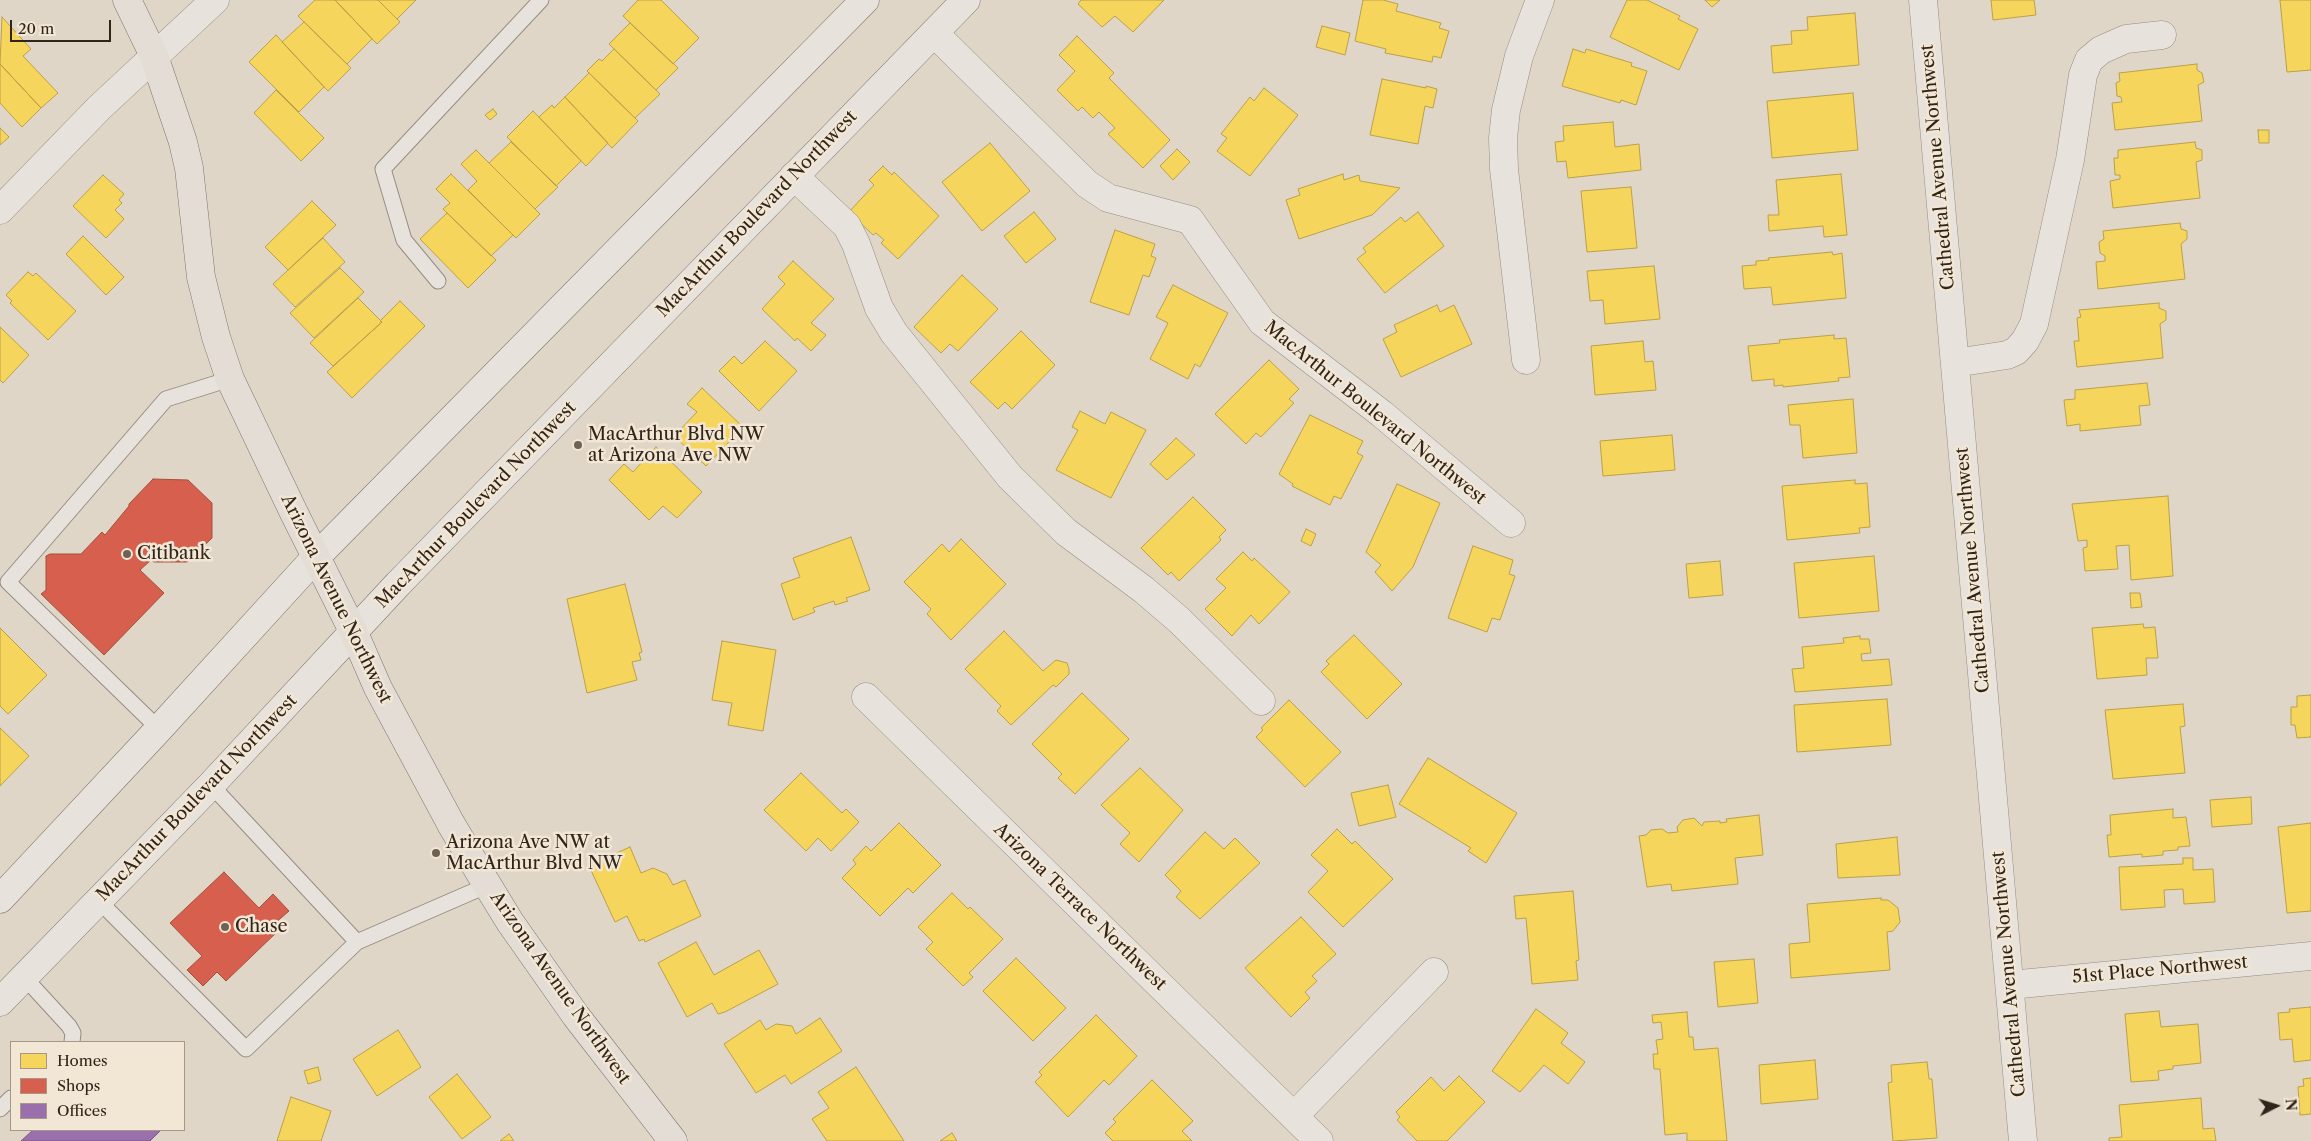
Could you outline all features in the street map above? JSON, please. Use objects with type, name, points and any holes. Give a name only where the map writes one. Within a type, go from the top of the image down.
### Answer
[{"type":"main road","name":"Arizona Avenue Northwest","points":[[127,0],[154,56],[187,155],[201,277],[216,337],[230,378],[383,696],[451,824],[510,922],[576,1016],[673,1141]]},
{"type":"street","points":[[0,210],[99,108],[215,0]]},
{"type":"street","points":[[0,899],[159,730],[316,557],[865,0]]},
{"type":"street","name":"MacArthur Boulevard Northwest","points":[[0,1002],[211,784],[398,584],[966,0]]},
{"type":"street","points":[[1526,360],[1504,169],[1504,138],[1508,101],[1519,56],[1540,0]]},
{"type":"street","name":"Cathedral Avenue Northwest","points":[[1923,0],[2023,1141]]},
{"type":"street","name":"MacArthur Boulevard Northwest","points":[[934,33],[1087,184],[1108,198],[1190,220],[1262,322],[1382,414],[1511,524]]},
{"type":"street","points":[[1955,363],[2007,355],[2016,351],[2025,341],[2034,324],[2070,160],[2083,75],[2089,60],[2101,50],[2126,39],[2162,34]]},
{"type":"street","points":[[794,176],[847,226],[856,244],[879,308],[894,333],[1010,477],[1066,532],[1144,590],[1179,620],[1261,701]]},
{"type":"street","name":"Arizona Terrace Northwest","points":[[866,697],[1319,1141]]},
{"type":"street","name":"51st Place Northwest","points":[[2010,985],[2311,956]]},
{"type":"street","points":[[1294,1116],[1434,972]]},
{"type":"lane","points":[[438,281],[404,240],[383,169],[541,0]]},
{"type":"lane","points":[[159,730],[8,582],[166,400],[230,378]]},
{"type":"lane","points":[[211,784],[357,942]]},
{"type":"lane","points":[[99,900],[246,1049],[357,942],[488,885]]},
{"type":"lane","points":[[24,977],[69,1026],[73,1033],[72,1041]]},
{"type":"lane","points":[[0,1109],[10,1099]]},
{"type":"building: Homes","points":[[315,0],[335,0],[372,39],[347,64],[298,16]]},
{"type":"building: Homes","points":[[335,0],[378,0],[400,22],[377,44]]},
{"type":"building: Homes","points":[[378,0],[416,0],[397,19]]},
{"type":"building: Homes","points":[[638,0],[661,0],[699,38],[673,64],[623,16]]},
{"type":"building: Homes","points":[[1081,0],[1164,0],[1133,32],[1115,16],[1102,27],[1078,4]]},
{"type":"building: Homes","points":[[1363,0],[1383,0],[1398,4],[1396,11],[1441,23],[1439,28],[1449,31],[1441,58],[1433,56],[1432,62],[1385,53],[1386,49],[1355,41]]},
{"type":"building: Homes","points":[[1627,0],[1647,0],[1680,16],[1678,19],[1698,29],[1679,70],[1610,37]]},
{"type":"building: Homes","points":[[1705,0],[1720,0],[1712,7]]},
{"type":"building: Homes","points":[[1991,0],[2034,0],[2036,15],[1993,20]]},
{"type":"building: Homes","points":[[2280,0],[2311,0],[2311,70],[2287,72]]},
{"type":"building: Homes","points":[[1855,13],[1859,65],[1773,73],[1771,46],[1792,44],[1791,31],[1808,30],[1807,17]]},
{"type":"building: Homes","points":[[2,17],[31,49],[23,56],[58,93],[41,108],[0,64]]},
{"type":"building: Homes","points":[[304,22],[351,68],[328,91],[282,42]]},
{"type":"building: Homes","points":[[630,23],[678,68],[656,90],[609,44]]},
{"type":"building: Homes","points":[[1322,26],[1350,33],[1345,55],[1316,47]]},
{"type":"building: Homes","points":[[276,35],[324,87],[299,112],[249,62]]},
{"type":"building: Homes","points":[[1077,36],[1114,73],[1109,78],[1170,140],[1143,168],[1108,134],[1115,128],[1099,112],[1093,118],[1082,107],[1078,111],[1057,90],[1075,71],[1059,55]]},
{"type":"building: Homes","points":[[614,49],[660,94],[635,118],[587,71],[599,59],[602,61]]},
{"type":"building: Homes","points":[[1573,49],[1585,53],[1586,49],[1632,63],[1631,66],[1647,71],[1636,105],[1621,100],[1620,103],[1562,86]]},
{"type":"building: Homes","points":[[0,64],[41,108],[22,127],[0,103]]},
{"type":"building: Homes","points":[[2197,64],[2197,70],[2202,73],[2204,82],[2198,85],[2202,121],[2115,130],[2112,103],[2122,102],[2121,97],[2117,96],[2116,83],[2120,81],[2119,73]]},
{"type":"building: Homes","points":[[589,73],[638,121],[612,148],[565,97]]},
{"type":"building: Homes","points":[[1382,79],[1437,89],[1433,108],[1425,106],[1418,144],[1370,135]]},
{"type":"building: Homes","points":[[1264,88],[1298,115],[1250,176],[1217,151],[1227,138],[1221,134],[1250,97],[1254,101]]},
{"type":"building: Homes","points":[[276,90],[324,138],[301,161],[254,113]]},
{"type":"building: Homes","points":[[1853,93],[1858,150],[1772,158],[1767,101]]},
{"type":"building: Homes","points":[[565,97],[608,143],[586,166],[539,117],[552,105],[554,108]]},
{"type":"building: Homes","points":[[493,109],[497,114],[490,120],[485,115]]},
{"type":"building: Homes","points":[[533,111],[581,161],[556,186],[507,137]]},
{"type":"building: Homes","points":[[1613,122],[1615,147],[1639,144],[1641,170],[1568,178],[1566,161],[1557,162],[1555,142],[1564,141],[1563,126]]},
{"type":"building: Homes","points":[[0,128],[9,137],[0,145]]},
{"type":"building: Homes","points":[[2258,130],[2269,130],[2269,143],[2259,143]]},
{"type":"building: Homes","points":[[511,142],[558,187],[535,209],[489,163]]},
{"type":"building: Homes","points":[[2195,142],[2196,148],[2202,150],[2202,160],[2196,162],[2200,198],[2113,208],[2110,181],[2120,179],[2120,175],[2115,175],[2114,158],[2118,158],[2118,150]]},
{"type":"building: Homes","points":[[990,143],[1030,191],[982,231],[942,182]]},
{"type":"building: Homes","points":[[1177,149],[1190,162],[1173,180],[1160,166]]},
{"type":"building: Homes","points":[[476,150],[540,214],[516,238],[468,190],[477,181],[461,164]]},
{"type":"building: Homes","points":[[883,166],[892,175],[894,172],[939,216],[898,259],[881,243],[884,240],[876,233],[873,235],[849,212],[874,185],[869,180]]},
{"type":"building: Homes","points":[[451,174],[513,235],[491,256],[443,209],[450,203],[436,189]]},
{"type":"building: Homes","points":[[1343,174],[1344,180],[1359,175],[1360,181],[1400,188],[1372,215],[1299,239],[1286,200],[1300,195],[1298,189]]},
{"type":"building: Homes","points":[[1841,174],[1847,235],[1824,237],[1823,226],[1769,231],[1768,215],[1779,215],[1776,180]]},
{"type":"building: Homes","points":[[103,175],[124,194],[119,200],[122,203],[115,210],[124,219],[106,238],[73,206]]},
{"type":"building: Homes","points":[[1631,187],[1637,248],[1587,252],[1581,191]]},
{"type":"building: Homes","points":[[312,201],[336,225],[288,270],[265,247]]},
{"type":"building: Homes","points":[[1034,212],[1056,239],[1026,263],[1004,236]]},
{"type":"building: Homes","points":[[1418,212],[1444,246],[1385,293],[1357,259],[1366,252],[1363,248],[1401,217],[1405,222]]},
{"type":"building: Homes","points":[[447,213],[496,260],[468,288],[420,239]]},
{"type":"building: Homes","points":[[2180,223],[2181,229],[2187,231],[2187,239],[2181,244],[2185,279],[2098,289],[2096,262],[2105,261],[2105,256],[2100,253],[2099,242],[2104,239],[2103,231]]},
{"type":"building: Homes","points":[[1115,230],[1155,244],[1151,256],[1156,258],[1149,277],[1143,275],[1129,315],[1090,302]]},
{"type":"building: Homes","points":[[83,236],[124,277],[106,295],[66,254]]},
{"type":"building: Homes","points":[[323,238],[345,262],[295,307],[273,284]]},
{"type":"building: Homes","points":[[1832,252],[1833,255],[1842,253],[1846,298],[1773,305],[1771,287],[1744,289],[1742,266],[1756,265],[1756,261],[1769,260],[1768,258]]},
{"type":"building: Homes","points":[[793,261],[834,299],[811,323],[826,335],[811,351],[797,338],[795,341],[762,309],[785,284],[778,277]]},
{"type":"building: Homes","points":[[1654,266],[1660,319],[1605,324],[1603,300],[1590,301],[1587,271]]},
{"type":"building: Homes","points":[[340,268],[364,292],[314,338],[290,313]]},
{"type":"building: Homes","points":[[28,272],[33,276],[36,273],[76,311],[48,340],[10,303],[12,301],[6,295]]},
{"type":"building: Homes","points":[[962,275],[998,309],[958,351],[950,344],[941,353],[914,327]]},
{"type":"building: Homes","points":[[1173,285],[1228,313],[1200,367],[1195,364],[1188,379],[1150,359],[1168,323],[1156,317]]},
{"type":"building: Homes","points":[[358,298],[382,322],[333,366],[310,343]]},
{"type":"building: Homes","points":[[400,301],[425,326],[352,398],[327,372],[382,322],[380,321]]},
{"type":"building: Homes","points":[[2159,303],[2159,308],[2166,311],[2166,320],[2160,324],[2163,358],[2077,367],[2074,341],[2079,341],[2077,318],[2081,317],[2079,310]]},
{"type":"building: Homes","points":[[1437,305],[1440,312],[1454,305],[1472,344],[1401,377],[1383,339],[1397,332],[1394,325]]},
{"type":"building: Homes","points":[[0,327],[29,355],[3,383],[0,380]]},
{"type":"building: Homes","points":[[1021,331],[1055,365],[1012,409],[1005,402],[998,409],[970,382]]},
{"type":"building: Homes","points":[[1834,335],[1834,339],[1846,338],[1850,377],[1838,378],[1839,381],[1783,387],[1783,385],[1774,386],[1774,379],[1752,381],[1748,346],[1780,343],[1779,340]]},
{"type":"building: Homes","points":[[765,341],[797,371],[759,411],[719,371],[734,356],[742,364]]},
{"type":"building: Homes","points":[[1643,341],[1645,362],[1653,361],[1656,390],[1595,395],[1591,346]]},
{"type":"building: Homes","points":[[1269,360],[1299,389],[1289,399],[1294,403],[1261,437],[1256,433],[1246,444],[1215,414]]},
{"type":"building: Homes","points":[[2147,383],[2150,405],[2139,406],[2141,425],[2080,431],[2080,424],[2067,426],[2064,400],[2075,399],[2075,390]]},
{"type":"building: Homes","points":[[702,388],[743,427],[706,466],[674,436],[697,412],[687,404]]},
{"type":"building: Homes","points":[[1853,399],[1857,453],[1803,458],[1800,425],[1790,425],[1788,405]]},
{"type":"building: Homes","points":[[1080,411],[1105,424],[1111,412],[1146,430],[1111,498],[1056,470],[1078,430],[1072,427]]},
{"type":"building: Homes","points":[[1310,415],[1363,441],[1357,453],[1363,456],[1341,499],[1334,496],[1330,505],[1292,486],[1293,484],[1279,474]]},
{"type":"building: Homes","points":[[1672,435],[1675,470],[1603,476],[1600,441]]},
{"type":"building: Homes","points":[[1176,438],[1195,455],[1167,480],[1150,464]]},
{"type":"building: Homes","points":[[656,447],[702,492],[677,518],[663,506],[649,520],[609,480],[624,464],[633,472]]},
{"type":"building: Homes","points":[[1855,480],[1855,484],[1867,483],[1870,527],[1859,528],[1860,533],[1787,540],[1782,486]]},
{"type":"building: Homes","points":[[1397,484],[1440,503],[1413,567],[1392,591],[1375,572],[1381,565],[1366,552]]},
{"type":"building: Homes","points":[[2168,496],[2173,576],[2131,580],[2129,545],[2116,546],[2118,569],[2085,571],[2083,548],[2087,547],[2087,540],[2078,541],[2072,504]]},
{"type":"building: Homes","points":[[1193,497],[1226,530],[1219,537],[1221,540],[1179,581],[1171,572],[1168,575],[1141,548]]},
{"type":"building: Homes","points":[[1306,529],[1316,534],[1311,546],[1301,541]]},
{"type":"building: Homes","points":[[851,537],[870,590],[846,598],[848,601],[835,605],[834,601],[813,608],[815,612],[793,620],[781,584],[800,577],[793,558]]},
{"type":"building: Homes","points":[[961,539],[1006,584],[951,640],[927,614],[931,609],[904,582],[942,544],[949,552]]},
{"type":"building: Homes","points":[[1473,546],[1513,560],[1509,574],[1515,576],[1500,620],[1492,618],[1487,632],[1448,618]]},
{"type":"building: Homes","points":[[1243,552],[1252,561],[1254,558],[1290,592],[1259,624],[1251,615],[1232,636],[1205,609],[1226,588],[1216,579]]},
{"type":"building: Homes","points":[[1874,556],[1879,611],[1799,618],[1794,563]]},
{"type":"building: Homes","points":[[1720,561],[1723,595],[1689,598],[1686,564]]},
{"type":"building: Homes","points":[[625,584],[642,652],[639,653],[641,660],[632,662],[637,680],[587,693],[567,599]]},
{"type":"building: Homes","points":[[2130,593],[2140,593],[2142,607],[2131,608]]},
{"type":"building: Homes","points":[[2143,624],[2144,628],[2155,627],[2158,658],[2146,658],[2147,675],[2097,679],[2092,628]]},
{"type":"building: Homes","points":[[0,628],[47,675],[8,714],[0,706]]},
{"type":"building: Homes","points":[[1004,631],[1043,671],[1056,660],[1067,663],[1069,669],[1069,674],[1056,687],[1053,685],[1011,725],[997,711],[1001,706],[965,669]]},
{"type":"building: Homes","points":[[1354,635],[1402,684],[1367,719],[1321,672],[1329,664],[1326,661]]},
{"type":"building: Homes","points":[[1860,636],[1860,639],[1869,639],[1871,653],[1861,654],[1862,661],[1889,659],[1892,685],[1795,692],[1792,669],[1804,668],[1802,647],[1844,643],[1843,638]]},
{"type":"building: Homes","points":[[722,641],[776,650],[763,731],[728,725],[732,703],[712,700]]},
{"type":"building: Homes","points":[[1082,693],[1129,739],[1075,794],[1058,778],[1062,774],[1032,744]]},
{"type":"building: Homes","points":[[2311,695],[2311,737],[2297,738],[2295,725],[2291,725],[2291,707],[2297,707],[2297,696]]},
{"type":"building: Homes","points":[[1887,699],[1891,745],[1797,752],[1794,705]]},
{"type":"building: Homes","points":[[1289,700],[1341,752],[1305,787],[1256,737],[1263,730],[1261,728]]},
{"type":"building: Homes","points":[[2183,704],[2185,726],[2180,727],[2185,773],[2113,779],[2105,710]]},
{"type":"building: Homes","points":[[0,728],[29,756],[0,786]]},
{"type":"building: Homes","points":[[1428,758],[1517,813],[1486,863],[1468,851],[1471,848],[1399,804]]},
{"type":"building: Homes","points":[[1140,768],[1183,810],[1139,862],[1120,844],[1130,833],[1101,805]]},
{"type":"building: Homes","points":[[801,773],[842,813],[846,809],[859,822],[831,851],[818,838],[806,851],[764,810]]},
{"type":"building: Homes","points":[[1388,785],[1396,817],[1359,826],[1351,793]]},
{"type":"building: Homes","points":[[2251,797],[2252,824],[2212,827],[2210,800]]},
{"type":"building: Homes","points":[[2173,809],[2173,818],[2186,817],[2190,846],[2178,847],[2178,850],[2163,851],[2163,855],[2142,857],[2142,854],[2109,857],[2107,835],[2111,835],[2110,815]]},
{"type":"building: Homes","points":[[1759,815],[1763,855],[1735,858],[1738,884],[1672,891],[1671,884],[1647,887],[1639,836],[1646,835],[1651,830],[1662,829],[1668,833],[1678,832],[1677,827],[1683,820],[1694,818],[1702,826],[1704,822],[1720,821],[1720,823],[1727,822],[1726,819]]},
{"type":"building: Homes","points":[[899,823],[941,865],[913,893],[908,888],[880,916],[842,878],[856,864],[853,860],[866,846],[871,851]]},
{"type":"building: Homes","points":[[2311,823],[2311,911],[2287,913],[2278,827]]},
{"type":"building: Homes","points":[[1337,829],[1352,844],[1355,841],[1393,879],[1343,927],[1308,892],[1328,871],[1311,855]]},
{"type":"building: Homes","points":[[1205,832],[1224,849],[1235,838],[1260,863],[1200,919],[1176,897],[1181,891],[1165,875]]},
{"type":"building: Homes","points":[[1897,837],[1900,875],[1838,878],[1836,844]]},
{"type":"building: Homes","points":[[630,847],[641,873],[653,868],[667,874],[673,885],[685,880],[701,916],[645,942],[644,939],[639,941],[627,916],[615,922],[589,866],[600,861],[598,858],[609,853],[610,856]]},
{"type":"building: Homes","points":[[2183,858],[2193,858],[2193,870],[2213,869],[2215,902],[2184,904],[2183,889],[2164,890],[2165,907],[2121,910],[2119,867],[2183,864]]},
{"type":"building: Homes","points":[[1573,891],[1579,960],[1576,961],[1578,980],[1532,984],[1526,918],[1516,919],[1514,896]]},
{"type":"building: Homes","points":[[952,893],[968,909],[970,907],[1003,939],[969,973],[973,977],[963,986],[926,949],[933,942],[918,927]]},
{"type":"building: Homes","points":[[1881,898],[1881,900],[1888,900],[1898,908],[1900,922],[1893,931],[1887,932],[1890,970],[1791,978],[1789,944],[1810,942],[1807,904]]},
{"type":"building: Homes","points":[[1301,917],[1336,954],[1312,976],[1317,981],[1305,992],[1310,998],[1291,1017],[1245,968]]},
{"type":"building: Homes","points":[[696,942],[714,975],[759,950],[778,984],[725,1012],[718,1014],[712,1003],[687,1017],[658,963]]},
{"type":"building: Homes","points":[[1016,958],[1066,1008],[1033,1041],[983,991]]},
{"type":"building: Homes","points":[[1754,959],[1758,1003],[1718,1007],[1714,962]]},
{"type":"building: Homes","points":[[2311,1007],[2311,1060],[2294,1062],[2292,1039],[2280,1040],[2278,1013],[2290,1012],[2289,1009]]},
{"type":"building: Homes","points":[[1536,1009],[1568,1033],[1561,1043],[1585,1062],[1568,1084],[1544,1065],[1520,1092],[1492,1071]]},
{"type":"building: Homes","points":[[2159,1011],[2161,1027],[2198,1024],[2201,1063],[2173,1066],[2173,1069],[2158,1071],[2159,1080],[2131,1082],[2125,1014]]},
{"type":"building: Homes","points":[[1687,1012],[1689,1037],[1693,1037],[1694,1050],[1718,1048],[1727,1141],[1687,1141],[1687,1133],[1665,1135],[1660,1069],[1654,1069],[1653,1054],[1658,1054],[1656,1040],[1663,1039],[1661,1022],[1653,1023],[1652,1015]]},
{"type":"building: Homes","points":[[1096,1015],[1137,1056],[1109,1085],[1104,1080],[1068,1117],[1035,1082],[1042,1075],[1039,1072]]},
{"type":"building: Homes","points":[[820,1018],[842,1051],[791,1084],[785,1075],[756,1093],[724,1044],[760,1020],[766,1030],[776,1024],[792,1026],[796,1034]]},
{"type":"building: Homes","points":[[398,1030],[421,1067],[377,1096],[353,1059]]},
{"type":"building: Homes","points":[[1815,1060],[1818,1099],[1761,1104],[1759,1065]]},
{"type":"building: Homes","points":[[1927,1062],[1929,1079],[1932,1079],[1937,1138],[1893,1141],[1888,1083],[1892,1082],[1891,1065]]},
{"type":"building: Homes","points":[[318,1067],[321,1080],[308,1084],[304,1071]]},
{"type":"building: Homes","points":[[856,1067],[904,1141],[827,1141],[812,1119],[829,1108],[818,1092]]},
{"type":"building: Homes","points":[[457,1074],[491,1117],[462,1139],[429,1097]]},
{"type":"building: Homes","points":[[1459,1076],[1485,1102],[1447,1141],[1417,1141],[1397,1120],[1400,1117],[1396,1112],[1431,1077],[1444,1091]]},
{"type":"building: Homes","points":[[2311,1078],[2311,1114],[2300,1115],[2298,1087],[2304,1086],[2303,1079]]},
{"type":"building: Homes","points":[[1152,1080],[1193,1121],[1182,1131],[1192,1141],[1113,1141],[1105,1133],[1116,1122],[1113,1119]]},
{"type":"building: Homes","points":[[291,1097],[331,1111],[321,1141],[277,1141]]},
{"type":"building: Homes","points":[[2201,1098],[2203,1129],[2214,1128],[2216,1141],[2109,1141],[2109,1138],[2122,1137],[2119,1105]]},
{"type":"building: Homes","points":[[952,1133],[957,1141],[940,1141]]},
{"type":"building: Homes","points":[[509,1134],[514,1141],[500,1141]]},
{"type":"building: Shops","points":[[153,479],[188,480],[212,503],[212,538],[187,562],[154,562],[151,560],[140,570],[164,593],[104,655],[41,594],[46,590],[46,556],[50,554],[81,554],[102,532],[105,535],[129,504]]},
{"type":"building: Shops","name":"Chase","points":[[224,872],[259,908],[273,894],[289,911],[274,924],[279,930],[226,981],[217,972],[203,986],[187,970],[202,956],[170,923]]},
{"type":"building: Offices","points":[[32,1131],[160,1131],[150,1141],[21,1141]]},
{"type":"place","name":"MacArthur Blvd NW at Arizona Ave NW","points":[[578,445]]},
{"type":"place","name":"Citibank","points":[[127,554]]},
{"type":"place","name":"Arizona Ave NW at MacArthur Blvd NW","points":[[436,853]]},
{"type":"place","name":"Chase","points":[[225,927]]}]
